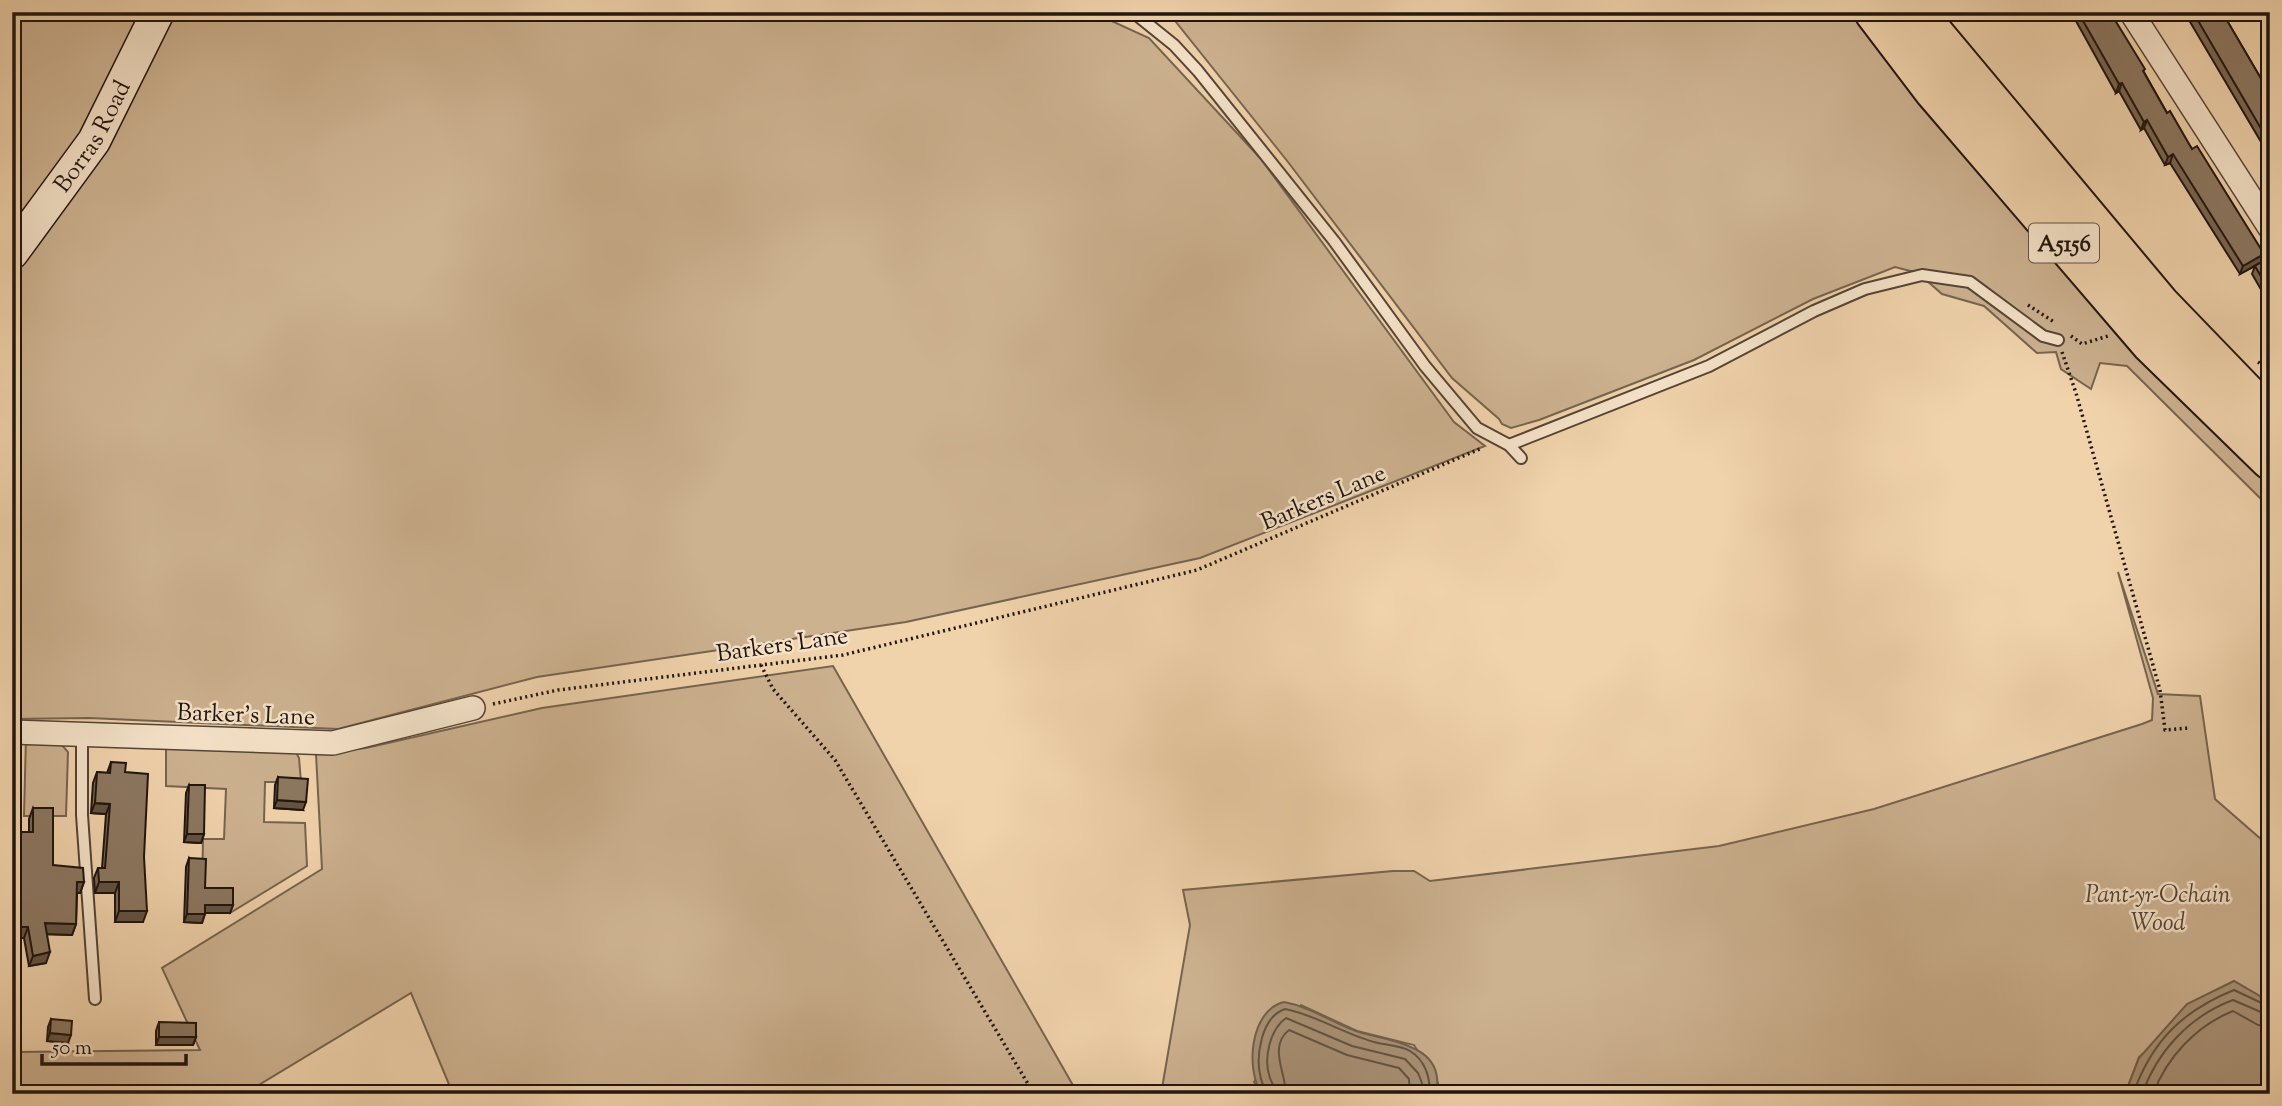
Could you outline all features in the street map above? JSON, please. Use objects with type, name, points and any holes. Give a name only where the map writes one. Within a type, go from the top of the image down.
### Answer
[{"type":"highway","name":"A5156","points":[[1874,12],[1934,91],[2137,328],[2270,460]]},
{"type":"highway","name":"A5156","points":[[1916,12],[2160,304],[2270,418]]},
{"type":"street","name":"Borras Road","points":[[12,253],[94,141],[158,12]]},
{"type":"street","points":[[2131,12],[2270,228]]},
{"type":"street","name":"Barker's Lane","points":[[12,732],[333,743],[473,708]]},
{"type":"lane","points":[[1133,12],[1174,45],[1198,71],[1334,241],[1424,366],[1477,428],[1504,443],[1521,458]]},
{"type":"lane","points":[[1504,443],[1709,366],[1814,311],[1865,289],[1922,275],[1970,282],[2043,337],[2058,340]]},
{"type":"lane","points":[[82,734],[82,815],[95,999]]},
{"type":"path","points":[[2020,300],[2082,344],[2137,328]]},
{"type":"path","points":[[2058,340],[2077,393],[2153,665],[2165,730],[2189,728]]},
{"type":"path","name":"Barkers Lane","points":[[473,708],[558,690],[843,655],[1197,570],[1504,443]]},
{"type":"path","points":[[761,665],[773,689],[835,760],[1034,1094]]},
{"type":"green space","points":[[12,12],[145,12],[76,144],[12,233]]},
{"type":"green space","points":[[170,12],[1092,12],[1149,38],[1261,159],[1454,422],[1485,446],[1200,558],[906,622],[537,677],[338,729],[89,718],[12,719],[12,278],[109,143]]},
{"type":"green space","points":[[1168,12],[1868,12],[2270,476],[2270,508],[2127,366],[2100,363],[2091,389],[2061,369],[2056,352],[2037,353],[1984,306],[1942,294],[1918,273],[1895,267],[1813,299],[1694,360],[1539,420],[1511,428],[1502,424],[1452,378],[1288,162]]},
{"type":"green space","name":"Pant-yr-Ochain Wood","points":[[2118,572],[2158,694],[2200,696],[2215,799],[2270,847],[2270,1002],[2234,981],[2139,1057],[2125,1094],[1436,1094],[1438,1083],[1414,1045],[1357,1031],[1301,1005],[1254,1082],[1262,1094],[1161,1094],[1190,925],[1183,890],[1393,871],[1414,871],[1430,881],[1719,846],[1874,809],[2142,724],[2152,720],[2153,698]]},
{"type":"green space","points":[[833,666],[1078,1094],[453,1094],[411,993],[244,1094],[12,1094],[12,967],[16,967],[16,1052],[200,1050],[162,968],[322,869],[316,754],[366,748],[542,708]]},
{"type":"green space","points":[[26,736],[55,737],[68,752],[66,816],[24,816]]},
{"type":"green space","points":[[166,748],[294,748],[299,758],[301,782],[265,782],[264,822],[305,823],[307,866],[230,913],[230,897],[202,896],[203,839],[224,839],[226,789],[166,786]]},
{"type":"water","points":[[2234,981],[2270,1002],[2270,1094],[2125,1094],[2139,1058],[2187,1004]]},
{"type":"water","points":[[1284,1002],[1303,1007],[1356,1031],[1398,1042],[1424,1055],[1433,1064],[1437,1077],[1436,1094],[1262,1094],[1253,1071],[1254,1042],[1264,1016],[1273,1007]]},
{"type":"building","points":[[2078,12],[2110,12],[2145,69],[2143,71],[2167,113],[2170,111],[2192,149],[2197,146],[2264,254],[2243,266],[2173,154],[2168,157],[2147,120],[2144,122],[2122,83],[2119,84]]},
{"type":"building","points":[[2193,12],[2222,12],[2270,94],[2270,144]]},
{"type":"building","points":[[2270,257],[2270,292],[2255,266]]},
{"type":"building","points":[[111,762],[126,763],[125,772],[148,774],[144,857],[147,911],[119,911],[119,882],[99,882],[98,868],[105,868],[110,804],[95,803],[97,772],[110,773]]},
{"type":"building","points":[[12,772],[16,772],[16,795],[12,795]]},
{"type":"building","points":[[278,777],[308,779],[306,802],[277,800]]},
{"type":"building","points":[[189,785],[205,785],[204,834],[187,834]]},
{"type":"building","points":[[33,808],[53,808],[53,865],[83,868],[84,882],[77,882],[76,924],[45,923],[50,952],[33,956],[28,927],[12,927],[12,832],[33,832]]},
{"type":"building","points":[[189,858],[206,859],[205,888],[233,888],[233,905],[205,905],[205,914],[187,914]]},
{"type":"building","points":[[51,1019],[72,1021],[71,1035],[50,1033]]},
{"type":"building","points":[[159,1022],[196,1023],[196,1037],[159,1037]]}]
